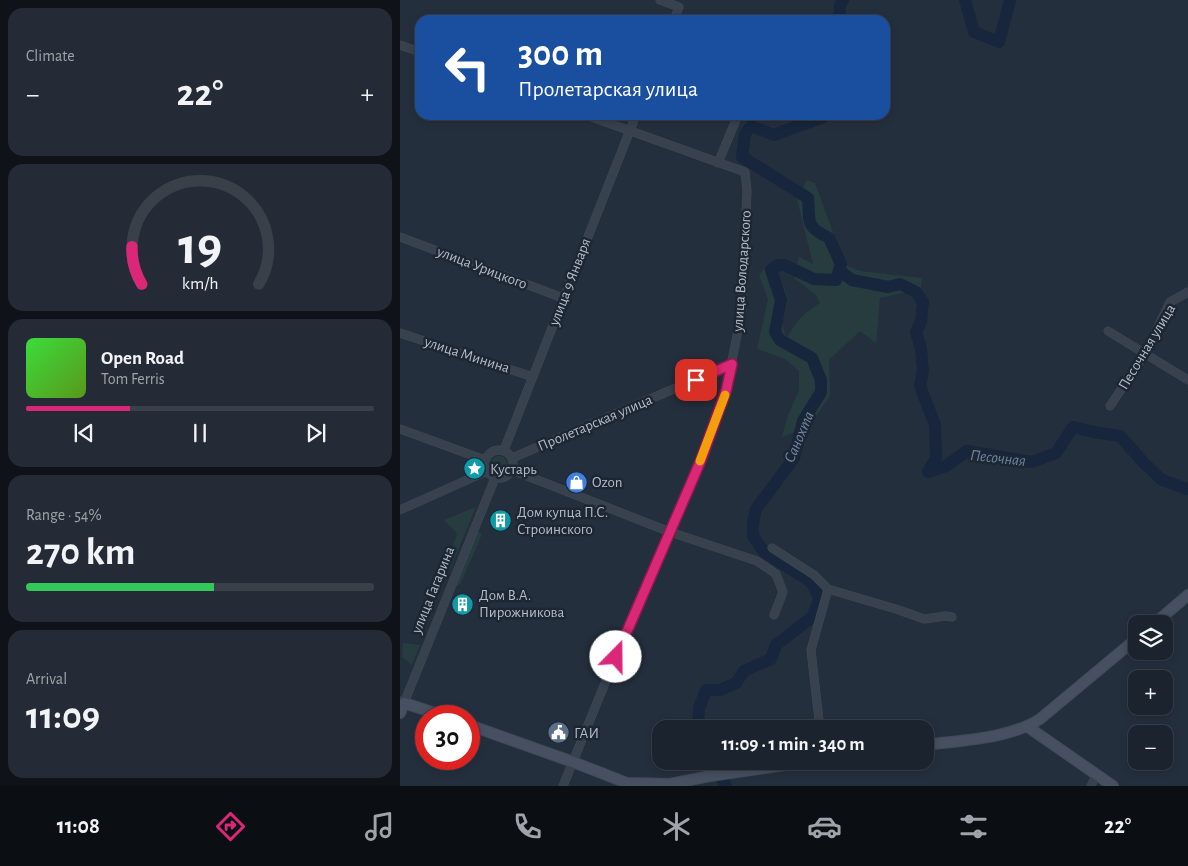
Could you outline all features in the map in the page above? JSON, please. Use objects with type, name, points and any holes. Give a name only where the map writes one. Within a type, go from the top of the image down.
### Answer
[{"type":"street","points":[[660,0],[679,7],[676,15]]},
{"type":"street","points":[[400,44],[415,50]]},
{"type":"street","points":[[600,120],[718,163],[736,120]]},
{"type":"street","name":"улица 9 Января","points":[[504,450],[634,120]]},
{"type":"street","name":"улица Володарского","points":[[563,786],[701,460],[726,391],[742,310],[747,191],[745,172],[718,163]]},
{"type":"street","name":"улица Урицкого","points":[[400,237],[563,298]]},
{"type":"street","name":"Песочная улица","points":[[1110,406],[1145,354],[1170,302],[1188,292]]},
{"type":"street","points":[[1108,331],[1188,380]]},
{"type":"street","name":"улица Минина","points":[[400,333],[533,376]]},
{"type":"street","name":"Пролетарская улица","points":[[512,458],[732,364]]},
{"type":"street","points":[[400,429],[485,460]]},
{"type":"street","points":[[504,450],[512,458],[512,470],[503,478],[495,478],[487,471],[485,460],[491,452],[504,450]]},
{"type":"street","points":[[512,470],[670,532],[756,561],[776,574],[783,592],[774,615]]},
{"type":"street","points":[[400,510],[487,471]]},
{"type":"street","name":"улица Гагарина","points":[[400,713],[402,702],[495,478]]},
{"type":"street","points":[[772,548],[814,575],[828,589],[924,619],[952,617]]},
{"type":"street","points":[[819,720],[811,650],[828,589]]},
{"type":"street","points":[[1165,615],[1188,595]]},
{"type":"street","points":[[934,744],[1000,735],[1028,727],[1128,645]]},
{"type":"street","points":[[402,702],[415,706]]},
{"type":"street","points":[[1028,727],[1113,786]]},
{"type":"street","points":[[480,729],[627,783],[670,784],[754,770]]},
{"type":"street","points":[[1091,786],[1096,775]]},
{"type":"green space","points":[[807,180],[815,183],[845,265],[860,271],[922,278],[921,289],[880,298],[876,343],[860,331],[829,360],[830,396],[808,427],[782,437],[787,418],[799,390],[799,371],[785,359],[757,349],[768,299],[759,275],[769,264],[783,286],[787,296],[787,306],[783,328],[787,338],[800,318],[820,303],[816,295],[794,278],[799,257],[813,264],[797,199]]},
{"type":"green space","points":[[499,456],[505,458],[507,464],[505,470],[499,472],[493,470],[491,464],[493,458]]},
{"type":"green space","points":[[476,507],[450,569],[447,564],[457,534],[444,520]]},
{"type":"green space","points":[[477,531],[482,534],[461,583],[454,589]]},
{"type":"green space","points":[[403,643],[420,645],[412,665],[402,657]]},
{"type":"waterway","name":"Санохта","points":[[839,15],[840,5],[843,0]]},
{"type":"waterway","name":"Санохта","points":[[965,0],[974,32],[999,42],[1010,0]]},
{"type":"waterway","name":"Санохта","points":[[698,720],[699,708],[706,690],[720,690],[736,683],[744,671],[771,659],[776,645],[812,617],[820,598],[811,582],[764,552],[753,536],[753,523],[756,509],[794,458],[803,421],[821,392],[821,380],[812,358],[780,340],[775,332],[781,300],[771,270],[778,265],[784,265],[814,279],[836,280],[841,264],[829,238],[812,227],[809,218],[808,198],[742,157],[745,134],[751,126],[774,135],[815,120]]},
{"type":"waterway","name":"Песочная","points":[[839,270],[852,280],[888,287],[900,284],[916,292],[923,302],[921,322],[916,332],[921,349],[923,371],[920,386],[935,425],[936,458],[928,472],[946,466],[967,451],[1032,462],[1056,453],[1073,427],[1120,436],[1162,480],[1188,489]]},
{"type":"waterway","name":"Санохта","points":[[716,770],[726,786]]},
{"type":"slow traffic","points":[[700,461],[725,395]]},
{"type":"place","name":"Кустарь","points":[[474,469]]},
{"type":"place","name":"Ozon","points":[[576,482]]},
{"type":"place","name":"Дом купца П.С. Строинского","points":[[501,521]]},
{"type":"place","name":"Дом В.А. Пирожникова","points":[[463,604]]},
{"type":"place","name":"ГАИ","points":[[558,733]]},
{"type":"route","points":[[616,657],[701,460],[726,391],[732,364],[696,380]]}]
